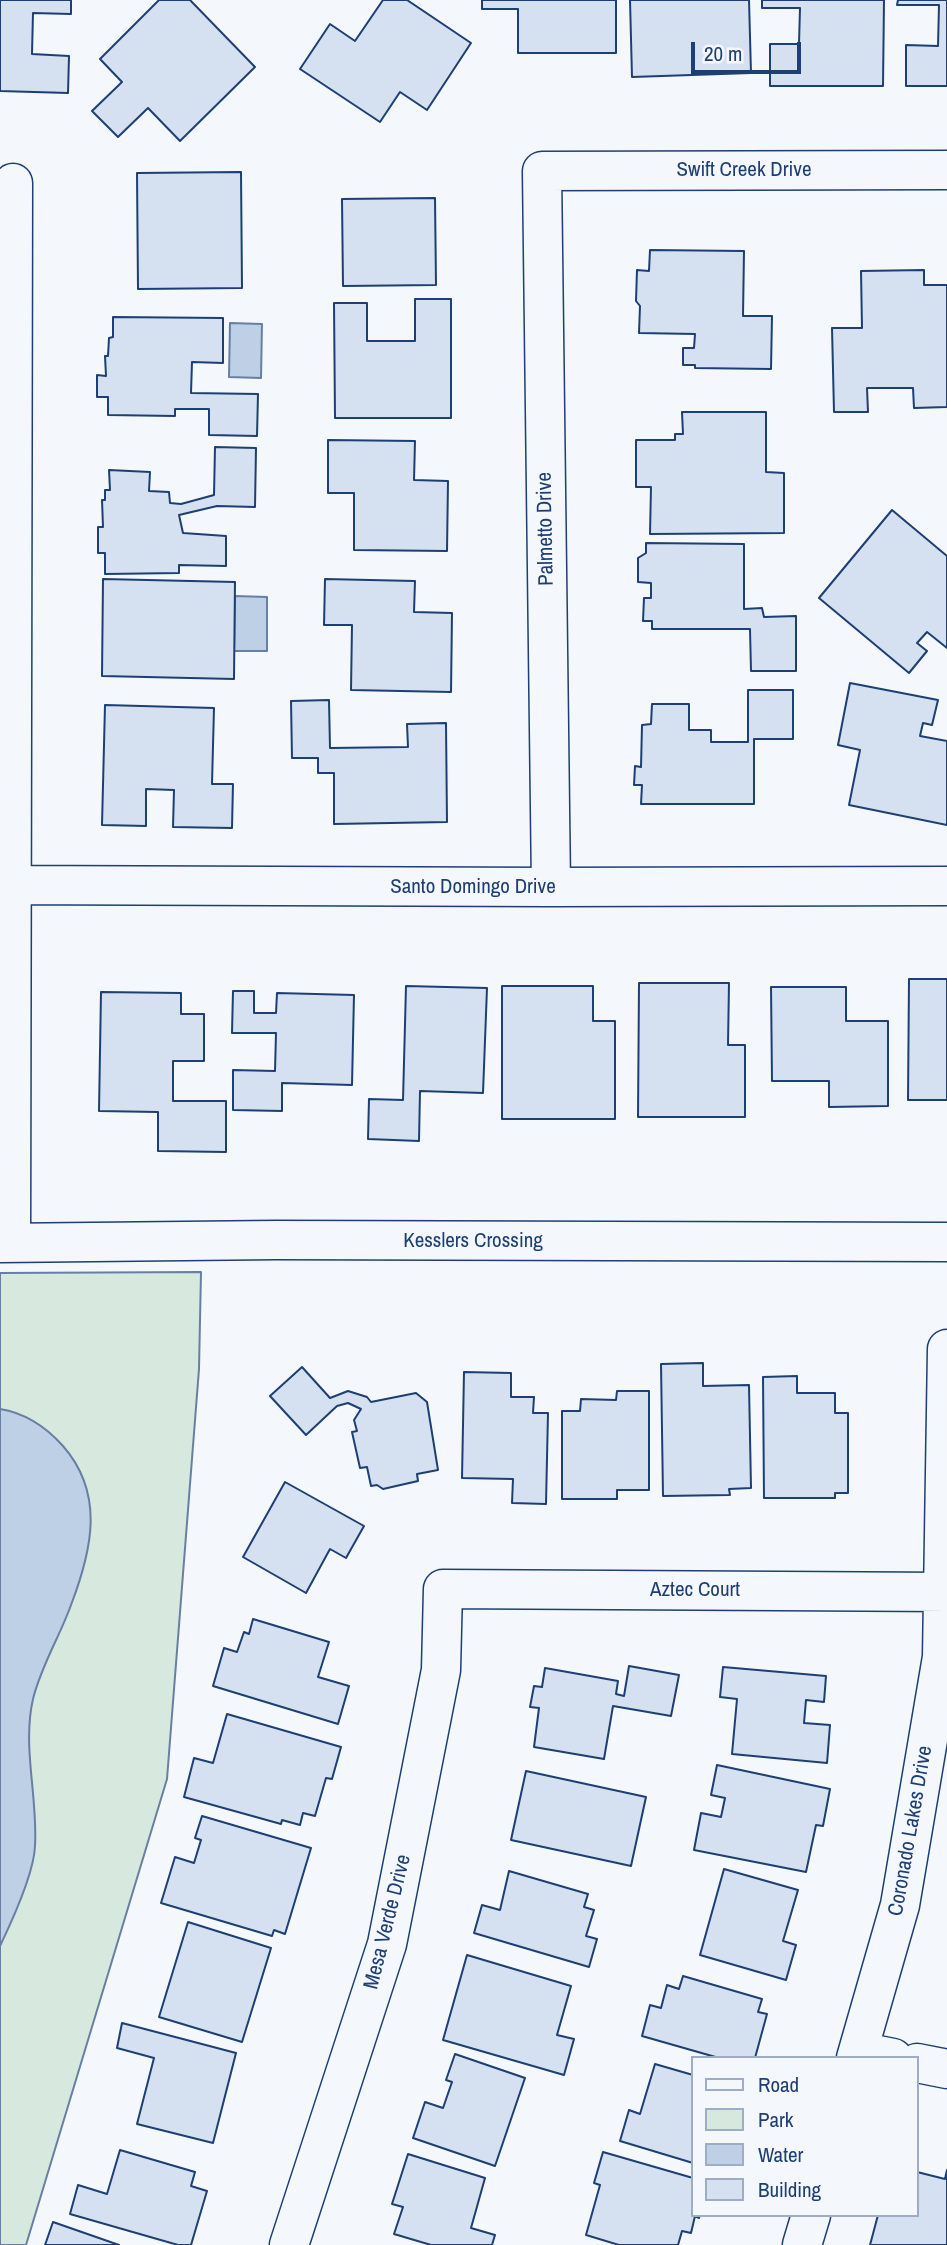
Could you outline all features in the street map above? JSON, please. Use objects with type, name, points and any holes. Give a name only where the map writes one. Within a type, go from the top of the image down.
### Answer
[{"type":"street","name":"Swift Creek Drive","points":[[542,171],[947,170]]},
{"type":"street","name":"Palmetto Drive","points":[[542,171],[551,887]]},
{"type":"street","points":[[5,1243],[13,183]]},
{"type":"street","name":"Santo Domingo Drive","points":[[6,885],[947,886]]},
{"type":"street","name":"Kesslers Crossing","points":[[5,1243],[262,1240],[947,1242]]},
{"type":"street","name":"Coronado Lakes Drive","points":[[869,2055],[900,1905],[942,1657],[947,1349]]},
{"type":"street","name":"Aztec Court","points":[[443,1589],[945,1592]]},
{"type":"street","name":"Mesa Verde Drive","points":[[289,2245],[387,1944],[441,1670],[443,1589]]},
{"type":"street","points":[[919,2063],[947,2069]]},
{"type":"street","points":[[802,2245],[810,2217]]},
{"type":"green space","points":[[201,1272],[199,1369],[167,1779],[26,2245],[0,2245],[0,1273]]},
{"type":"water","points":[[230,323],[262,324],[261,378],[229,377]]},
{"type":"water","points":[[235,596],[267,597],[267,651],[234,651]]},
{"type":"water","points":[[0,1409],[34,1422],[63,1446],[85,1483],[91,1523],[85,1564],[67,1617],[33,1699],[29,1735],[35,1828],[34,1857],[22,1897],[0,1946]]},
{"type":"building","points":[[0,0],[71,0],[71,14],[33,13],[32,54],[69,56],[68,93],[0,91]]},
{"type":"building","points":[[159,0],[190,0],[255,67],[180,141],[148,108],[118,137],[92,111],[122,82],[100,59]]},
{"type":"building","points":[[383,0],[407,0],[471,43],[427,110],[400,92],[380,122],[300,69],[330,24],[355,41]]},
{"type":"building","points":[[482,0],[616,0],[616,53],[518,53],[518,9],[482,9]]},
{"type":"building","points":[[630,0],[749,0],[751,73],[632,77]]},
{"type":"building","points":[[762,0],[884,0],[883,86],[770,86],[770,44],[799,44],[800,8],[762,8]]},
{"type":"building","points":[[898,0],[947,0],[947,86],[906,86],[906,45],[938,46],[939,5],[897,5]]},
{"type":"building","points":[[241,172],[242,288],[138,289],[137,173]]},
{"type":"building","points":[[435,198],[436,285],[343,286],[342,199]]},
{"type":"building","points":[[650,250],[744,251],[743,316],[772,316],[771,369],[695,368],[695,365],[683,365],[683,348],[694,348],[695,334],[639,333],[637,270],[649,271]]},
{"type":"building","points":[[924,270],[924,285],[947,285],[947,407],[914,408],[913,388],[867,388],[868,412],[834,412],[832,328],[862,328],[861,271]]},
{"type":"building","points":[[415,299],[451,299],[451,418],[335,418],[334,303],[367,303],[367,341],[415,341]]},
{"type":"building","points":[[113,317],[223,318],[223,363],[192,362],[191,393],[258,394],[257,436],[209,435],[209,409],[175,409],[175,416],[108,415],[108,397],[97,397],[97,375],[106,376],[105,356],[108,356],[109,338],[113,337]]},
{"type":"building","points":[[682,412],[766,412],[766,472],[784,473],[784,533],[650,534],[651,487],[636,487],[636,440],[675,440],[675,434],[683,434]]},
{"type":"building","points":[[328,440],[415,441],[414,480],[448,481],[447,551],[354,550],[354,493],[328,493]]},
{"type":"building","points":[[215,447],[256,448],[255,507],[217,506],[179,515],[183,533],[226,536],[226,566],[179,565],[179,573],[105,574],[105,553],[98,553],[98,527],[103,527],[102,500],[105,500],[105,490],[110,490],[109,470],[150,472],[149,491],[169,492],[170,503],[181,504],[214,495]]},
{"type":"building","points":[[892,510],[947,556],[947,648],[927,632],[917,643],[927,651],[909,673],[819,598]]},
{"type":"building","points":[[646,543],[744,544],[744,609],[762,608],[764,617],[796,616],[796,671],[751,671],[750,629],[652,629],[652,621],[643,621],[644,598],[651,598],[651,583],[638,582],[638,558],[646,553]]},
{"type":"building","points":[[103,579],[235,582],[234,679],[102,676]]},
{"type":"building","points":[[325,579],[415,581],[414,612],[452,613],[451,692],[351,690],[352,625],[324,625]]},
{"type":"building","points":[[850,683],[938,700],[932,725],[923,723],[920,736],[947,741],[947,825],[849,805],[860,750],[838,745]]},
{"type":"building","points":[[748,690],[793,690],[793,739],[754,739],[754,804],[641,804],[642,785],[634,785],[635,766],[641,767],[642,725],[651,724],[652,704],[689,704],[689,730],[711,730],[711,742],[748,742]]},
{"type":"building","points":[[329,700],[330,748],[408,747],[407,724],[446,723],[447,822],[334,824],[334,773],[318,773],[318,758],[292,758],[291,701]]},
{"type":"building","points":[[105,705],[214,708],[212,784],[233,784],[232,828],[173,827],[174,790],[146,789],[146,826],[102,825]]},
{"type":"building","points":[[909,979],[947,979],[947,1100],[908,1100]]},
{"type":"building","points":[[639,983],[729,983],[728,1045],[745,1045],[745,1117],[638,1117]]},
{"type":"building","points":[[406,986],[487,988],[483,1093],[420,1091],[419,1141],[368,1139],[369,1099],[403,1100]]},
{"type":"building","points":[[502,986],[593,986],[593,1021],[615,1021],[615,1119],[502,1119]]},
{"type":"building","points":[[771,987],[846,987],[846,1021],[888,1021],[888,1106],[829,1107],[829,1081],[772,1081]]},
{"type":"building","points":[[233,991],[254,991],[254,1013],[276,1013],[277,993],[354,995],[352,1085],[282,1083],[282,1111],[233,1110],[233,1070],[275,1071],[276,1033],[232,1033]]},
{"type":"building","points":[[101,992],[181,993],[181,1014],[204,1014],[204,1061],[173,1061],[173,1101],[226,1101],[226,1152],[158,1151],[158,1112],[99,1111]]},
{"type":"building","points":[[703,1363],[703,1386],[749,1385],[751,1488],[729,1489],[730,1495],[663,1496],[661,1364]]},
{"type":"building","points":[[302,1367],[330,1398],[348,1391],[367,1397],[371,1402],[416,1393],[427,1402],[438,1470],[417,1474],[418,1481],[383,1489],[377,1485],[371,1486],[367,1467],[360,1468],[352,1432],[357,1431],[354,1420],[361,1409],[348,1403],[337,1406],[306,1435],[270,1396]]},
{"type":"building","points":[[464,1372],[511,1373],[511,1397],[534,1397],[533,1413],[548,1413],[546,1504],[512,1503],[513,1479],[462,1478]]},
{"type":"building","points":[[797,1376],[797,1393],[835,1393],[835,1413],[848,1413],[848,1493],[835,1493],[835,1498],[764,1498],[763,1377]]},
{"type":"building","points":[[617,1391],[649,1391],[649,1490],[617,1490],[617,1499],[562,1499],[562,1411],[580,1411],[581,1399],[616,1400]]},
{"type":"building","points":[[285,1482],[364,1526],[346,1558],[330,1549],[306,1593],[243,1557]]},
{"type":"building","points":[[253,1619],[329,1642],[318,1677],[349,1686],[338,1724],[213,1686],[224,1648],[237,1652],[244,1632],[249,1634]]},
{"type":"building","points":[[629,1666],[679,1675],[671,1716],[613,1706],[604,1759],[534,1747],[539,1708],[530,1707],[534,1686],[542,1687],[545,1668],[618,1681],[616,1694],[624,1696]]},
{"type":"building","points":[[723,1667],[826,1676],[824,1702],[806,1700],[804,1723],[830,1725],[827,1763],[732,1754],[737,1699],[720,1697]]},
{"type":"building","points":[[227,1714],[341,1747],[332,1779],[326,1778],[315,1816],[303,1813],[300,1825],[282,1820],[281,1824],[184,1797],[194,1758],[213,1763]]},
{"type":"building","points":[[717,1765],[830,1789],[823,1826],[816,1825],[806,1872],[694,1850],[701,1813],[721,1817],[725,1798],[711,1795]]},
{"type":"building","points":[[526,1771],[646,1797],[631,1866],[511,1840]]},
{"type":"building","points":[[202,1816],[311,1848],[285,1934],[274,1930],[272,1936],[161,1903],[175,1857],[194,1863],[201,1840],[195,1838]]},
{"type":"building","points":[[724,1869],[798,1890],[783,1941],[796,1945],[786,1980],[700,1955]]},
{"type":"building","points":[[509,1871],[588,1894],[584,1907],[594,1910],[586,1936],[597,1939],[589,1967],[474,1933],[482,1905],[500,1910]]},
{"type":"building","points":[[188,1922],[271,1948],[242,2042],[159,2017]]},
{"type":"building","points":[[467,1955],[571,1986],[557,2035],[574,2039],[564,2075],[443,2040]]},
{"type":"building","points":[[683,1976],[762,1999],[758,2012],[767,2014],[756,2056],[712,2056],[642,2036],[650,2005],[661,2008],[667,1985],[679,1989]]},
{"type":"building","points":[[122,2023],[236,2053],[213,2143],[137,2124],[154,2058],[117,2048]]},
{"type":"building","points":[[455,2054],[525,2078],[495,2166],[413,2138],[425,2102],[443,2108],[452,2082],[446,2080]]},
{"type":"building","points":[[655,2064],[692,2075],[692,2163],[620,2141],[629,2110],[640,2114]]},
{"type":"building","points":[[120,2150],[195,2172],[191,2186],[207,2191],[191,2245],[178,2245],[70,2214],[78,2185],[107,2194]]},
{"type":"building","points":[[603,2152],[692,2178],[692,2217],[695,2217],[691,2233],[682,2231],[678,2245],[619,2245],[586,2235],[600,2185],[594,2183]]},
{"type":"building","points":[[408,2154],[485,2178],[471,2228],[495,2235],[492,2245],[431,2245],[394,2234],[403,2207],[392,2204]]},
{"type":"building","points":[[947,2170],[947,2245],[870,2245],[877,2217],[919,2217],[919,2172],[945,2179]]},
{"type":"building","points":[[53,2222],[119,2245],[45,2245]]}]
